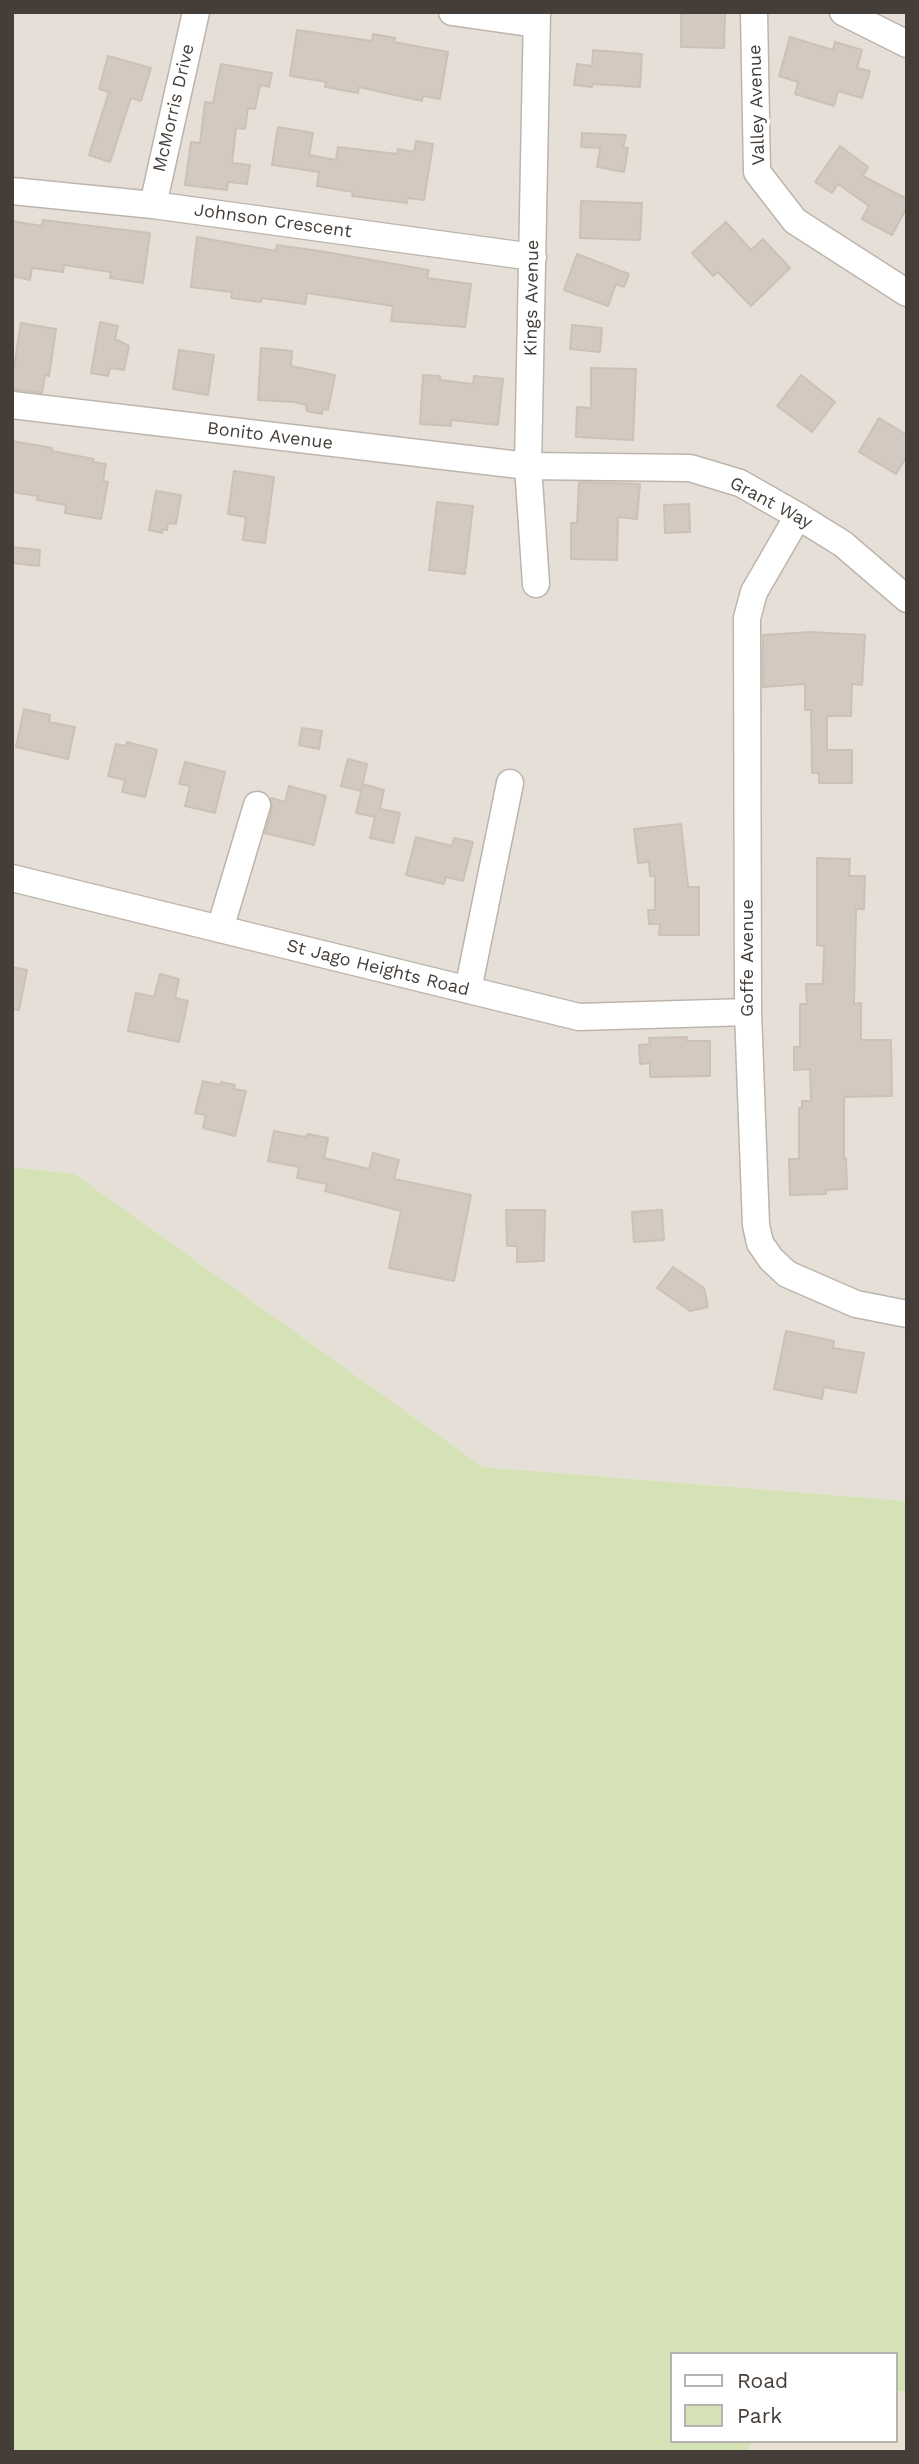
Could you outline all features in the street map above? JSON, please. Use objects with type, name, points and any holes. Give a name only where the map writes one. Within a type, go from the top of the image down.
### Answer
[{"type":"street","name":"McMorris Drive","points":[[153,205],[196,12]]},
{"type":"street","points":[[452,12],[536,18]]},
{"type":"street","name":"Valley Avenue","points":[[754,12],[757,172],[795,221],[907,293]]},
{"type":"street","points":[[843,12],[907,44]]},
{"type":"street","name":"Kings Avenue","points":[[536,18],[528,466],[536,584]]},
{"type":"street","name":"Johnson Crescent","points":[[12,191],[153,205],[533,257]]},
{"type":"street","name":"Bonito Avenue","points":[[12,405],[528,466]]},
{"type":"street","name":"Grant Way","points":[[528,466],[691,468],[740,483],[843,544],[907,599]]},
{"type":"street","name":"Goffe Avenue","points":[[798,516],[754,592],[747,618],[748,1012],[756,1225],[760,1243],[771,1259],[787,1274],[856,1304],[907,1314]]},
{"type":"street","points":[[468,990],[510,783]]},
{"type":"street","points":[[220,929],[257,805]]},
{"type":"street","name":"St Jago Heights Road","points":[[12,878],[579,1017],[748,1012]]},
{"type":"shaded area","points":[[12,12],[907,12],[907,1501],[483,1467],[75,1174],[12,1167]]},
{"type":"shaded area","points":[[907,2390],[907,2452],[745,2452],[752,2443],[898,2443],[898,2392]]},
{"type":"green space","points":[[12,1167],[75,1174],[483,1467],[907,1501],[907,2390],[898,2392],[898,2352],[670,2352],[670,2443],[752,2443],[745,2452],[12,2452]]},
{"type":"building","points":[[681,12],[725,12],[724,48],[681,47]]},
{"type":"building","points":[[297,30],[372,41],[373,34],[395,38],[394,42],[448,52],[440,99],[423,96],[422,101],[359,87],[358,93],[325,87],[326,82],[290,76]]},
{"type":"building","points":[[790,37],[833,50],[835,42],[862,50],[857,68],[870,71],[862,98],[838,91],[834,106],[795,94],[798,82],[779,76]]},
{"type":"building","points":[[593,50],[642,54],[640,87],[574,85],[577,64],[592,66]]},
{"type":"building","points":[[108,56],[151,68],[141,101],[131,98],[110,162],[89,155],[109,92],[99,89]]},
{"type":"building","points":[[221,64],[272,73],[269,87],[260,85],[255,109],[248,108],[245,129],[236,128],[232,163],[250,165],[247,184],[228,182],[227,190],[185,185],[191,142],[200,143],[205,102],[213,103]]},
{"type":"building","points":[[278,127],[313,133],[309,155],[336,160],[338,147],[397,154],[398,149],[414,152],[416,141],[433,144],[424,200],[408,198],[407,203],[352,196],[353,192],[317,186],[319,172],[272,165]]},
{"type":"building","points":[[582,133],[626,135],[623,147],[628,148],[624,172],[597,167],[600,148],[581,147]]},
{"type":"building","points":[[840,146],[868,167],[863,176],[907,199],[907,207],[892,235],[862,219],[869,206],[838,184],[832,193],[815,182]]},
{"type":"building","points":[[581,201],[642,203],[640,240],[580,238]]},
{"type":"building","points":[[43,220],[150,233],[143,283],[110,278],[111,272],[64,265],[63,272],[32,268],[30,280],[12,276],[12,221],[42,226]]},
{"type":"building","points":[[726,222],[751,250],[763,239],[790,268],[751,306],[718,272],[713,276],[692,253]]},
{"type":"building","points":[[197,237],[276,251],[277,245],[326,252],[429,270],[427,278],[471,284],[465,327],[391,321],[393,306],[307,293],[305,304],[262,298],[261,302],[231,298],[232,292],[191,287]]},
{"type":"building","points":[[577,254],[629,274],[624,287],[616,284],[608,306],[564,290]]},
{"type":"building","points":[[100,322],[118,326],[115,339],[129,346],[124,370],[110,368],[108,376],[91,373]]},
{"type":"building","points":[[21,323],[56,329],[49,376],[45,375],[42,393],[12,389],[12,367]]},
{"type":"building","points":[[572,325],[602,328],[600,352],[570,349]]},
{"type":"building","points":[[261,348],[292,351],[291,366],[335,375],[328,410],[323,409],[322,414],[307,411],[306,405],[294,402],[258,400]]},
{"type":"building","points":[[179,350],[214,355],[208,395],[173,389]]},
{"type":"building","points":[[591,368],[636,369],[633,440],[576,437],[577,407],[591,408]]},
{"type":"building","points":[[423,375],[473,384],[474,376],[503,379],[498,425],[451,420],[451,426],[420,424]]},
{"type":"building","points":[[801,375],[835,402],[812,432],[777,406]]},
{"type":"building","points":[[879,418],[907,435],[907,456],[896,474],[859,452]]},
{"type":"building","points":[[12,441],[52,448],[52,451],[106,464],[103,481],[108,482],[101,519],[65,513],[66,505],[37,500],[38,496],[12,492]]},
{"type":"building","points":[[234,471],[274,477],[265,543],[243,540],[246,517],[228,514]]},
{"type":"building","points":[[579,482],[640,484],[637,519],[618,517],[617,560],[571,559],[571,523],[577,523]]},
{"type":"building","points":[[156,491],[181,495],[176,524],[168,523],[167,530],[163,529],[162,533],[149,530]]},
{"type":"building","points":[[437,502],[473,506],[465,574],[429,570]]},
{"type":"building","points":[[689,504],[690,532],[665,533],[664,505]]},
{"type":"building","points":[[12,547],[40,550],[39,566],[12,563]]},
{"type":"building","points":[[811,632],[865,635],[862,685],[852,684],[851,716],[827,716],[827,750],[852,750],[852,783],[819,783],[819,773],[812,773],[811,710],[805,710],[805,684],[763,687],[763,635]]},
{"type":"building","points":[[24,709],[50,715],[49,722],[75,727],[68,759],[16,747]]},
{"type":"building","points":[[302,728],[322,731],[319,749],[299,745]]},
{"type":"building","points":[[127,742],[157,750],[145,797],[122,792],[125,780],[108,776],[116,744],[126,746]]},
{"type":"building","points":[[348,759],[367,764],[361,791],[341,786]]},
{"type":"building","points":[[185,762],[225,772],[215,813],[185,806],[190,786],[179,784]]},
{"type":"building","points":[[363,784],[384,790],[380,809],[400,813],[393,843],[370,838],[375,817],[356,813]]},
{"type":"building","points":[[289,786],[326,796],[314,845],[265,833],[272,809],[271,798],[285,802]]},
{"type":"building","points":[[681,824],[688,887],[699,887],[699,935],[659,935],[660,924],[649,924],[648,910],[655,910],[655,876],[650,876],[649,862],[638,863],[634,829]]},
{"type":"building","points":[[416,837],[452,846],[454,838],[473,842],[463,881],[446,877],[444,884],[406,875]]},
{"type":"building","points":[[817,858],[850,859],[849,876],[865,876],[864,909],[856,909],[854,1004],[861,1003],[861,1040],[891,1040],[892,1096],[844,1097],[847,1189],[826,1190],[826,1194],[790,1195],[789,1159],[799,1159],[799,1108],[802,1108],[802,1101],[811,1101],[810,1069],[794,1070],[794,1047],[800,1047],[800,1004],[807,1004],[806,984],[823,984],[824,946],[817,945]]},
{"type":"building","points":[[12,967],[27,970],[19,1010],[12,1009]]},
{"type":"building","points":[[160,974],[179,979],[175,998],[188,1001],[179,1042],[128,1031],[136,993],[154,997]]},
{"type":"building","points":[[687,1037],[687,1041],[710,1041],[710,1076],[650,1077],[650,1063],[640,1064],[639,1045],[650,1044],[649,1038]]},
{"type":"building","points":[[203,1081],[235,1085],[234,1089],[246,1091],[235,1136],[203,1128],[206,1115],[195,1113]]},
{"type":"building","points":[[274,1131],[328,1138],[324,1158],[369,1169],[373,1153],[399,1160],[394,1179],[471,1195],[454,1281],[389,1268],[401,1211],[325,1191],[327,1184],[297,1178],[299,1167],[268,1161]]},
{"type":"building","points":[[506,1210],[545,1210],[544,1261],[517,1262],[517,1246],[507,1246]]},
{"type":"building","points":[[662,1210],[664,1240],[634,1242],[632,1212]]},
{"type":"building","points":[[673,1267],[704,1288],[708,1307],[690,1311],[657,1288]]},
{"type":"building","points":[[786,1331],[834,1341],[833,1348],[864,1353],[856,1393],[824,1387],[822,1399],[774,1389]]}]
